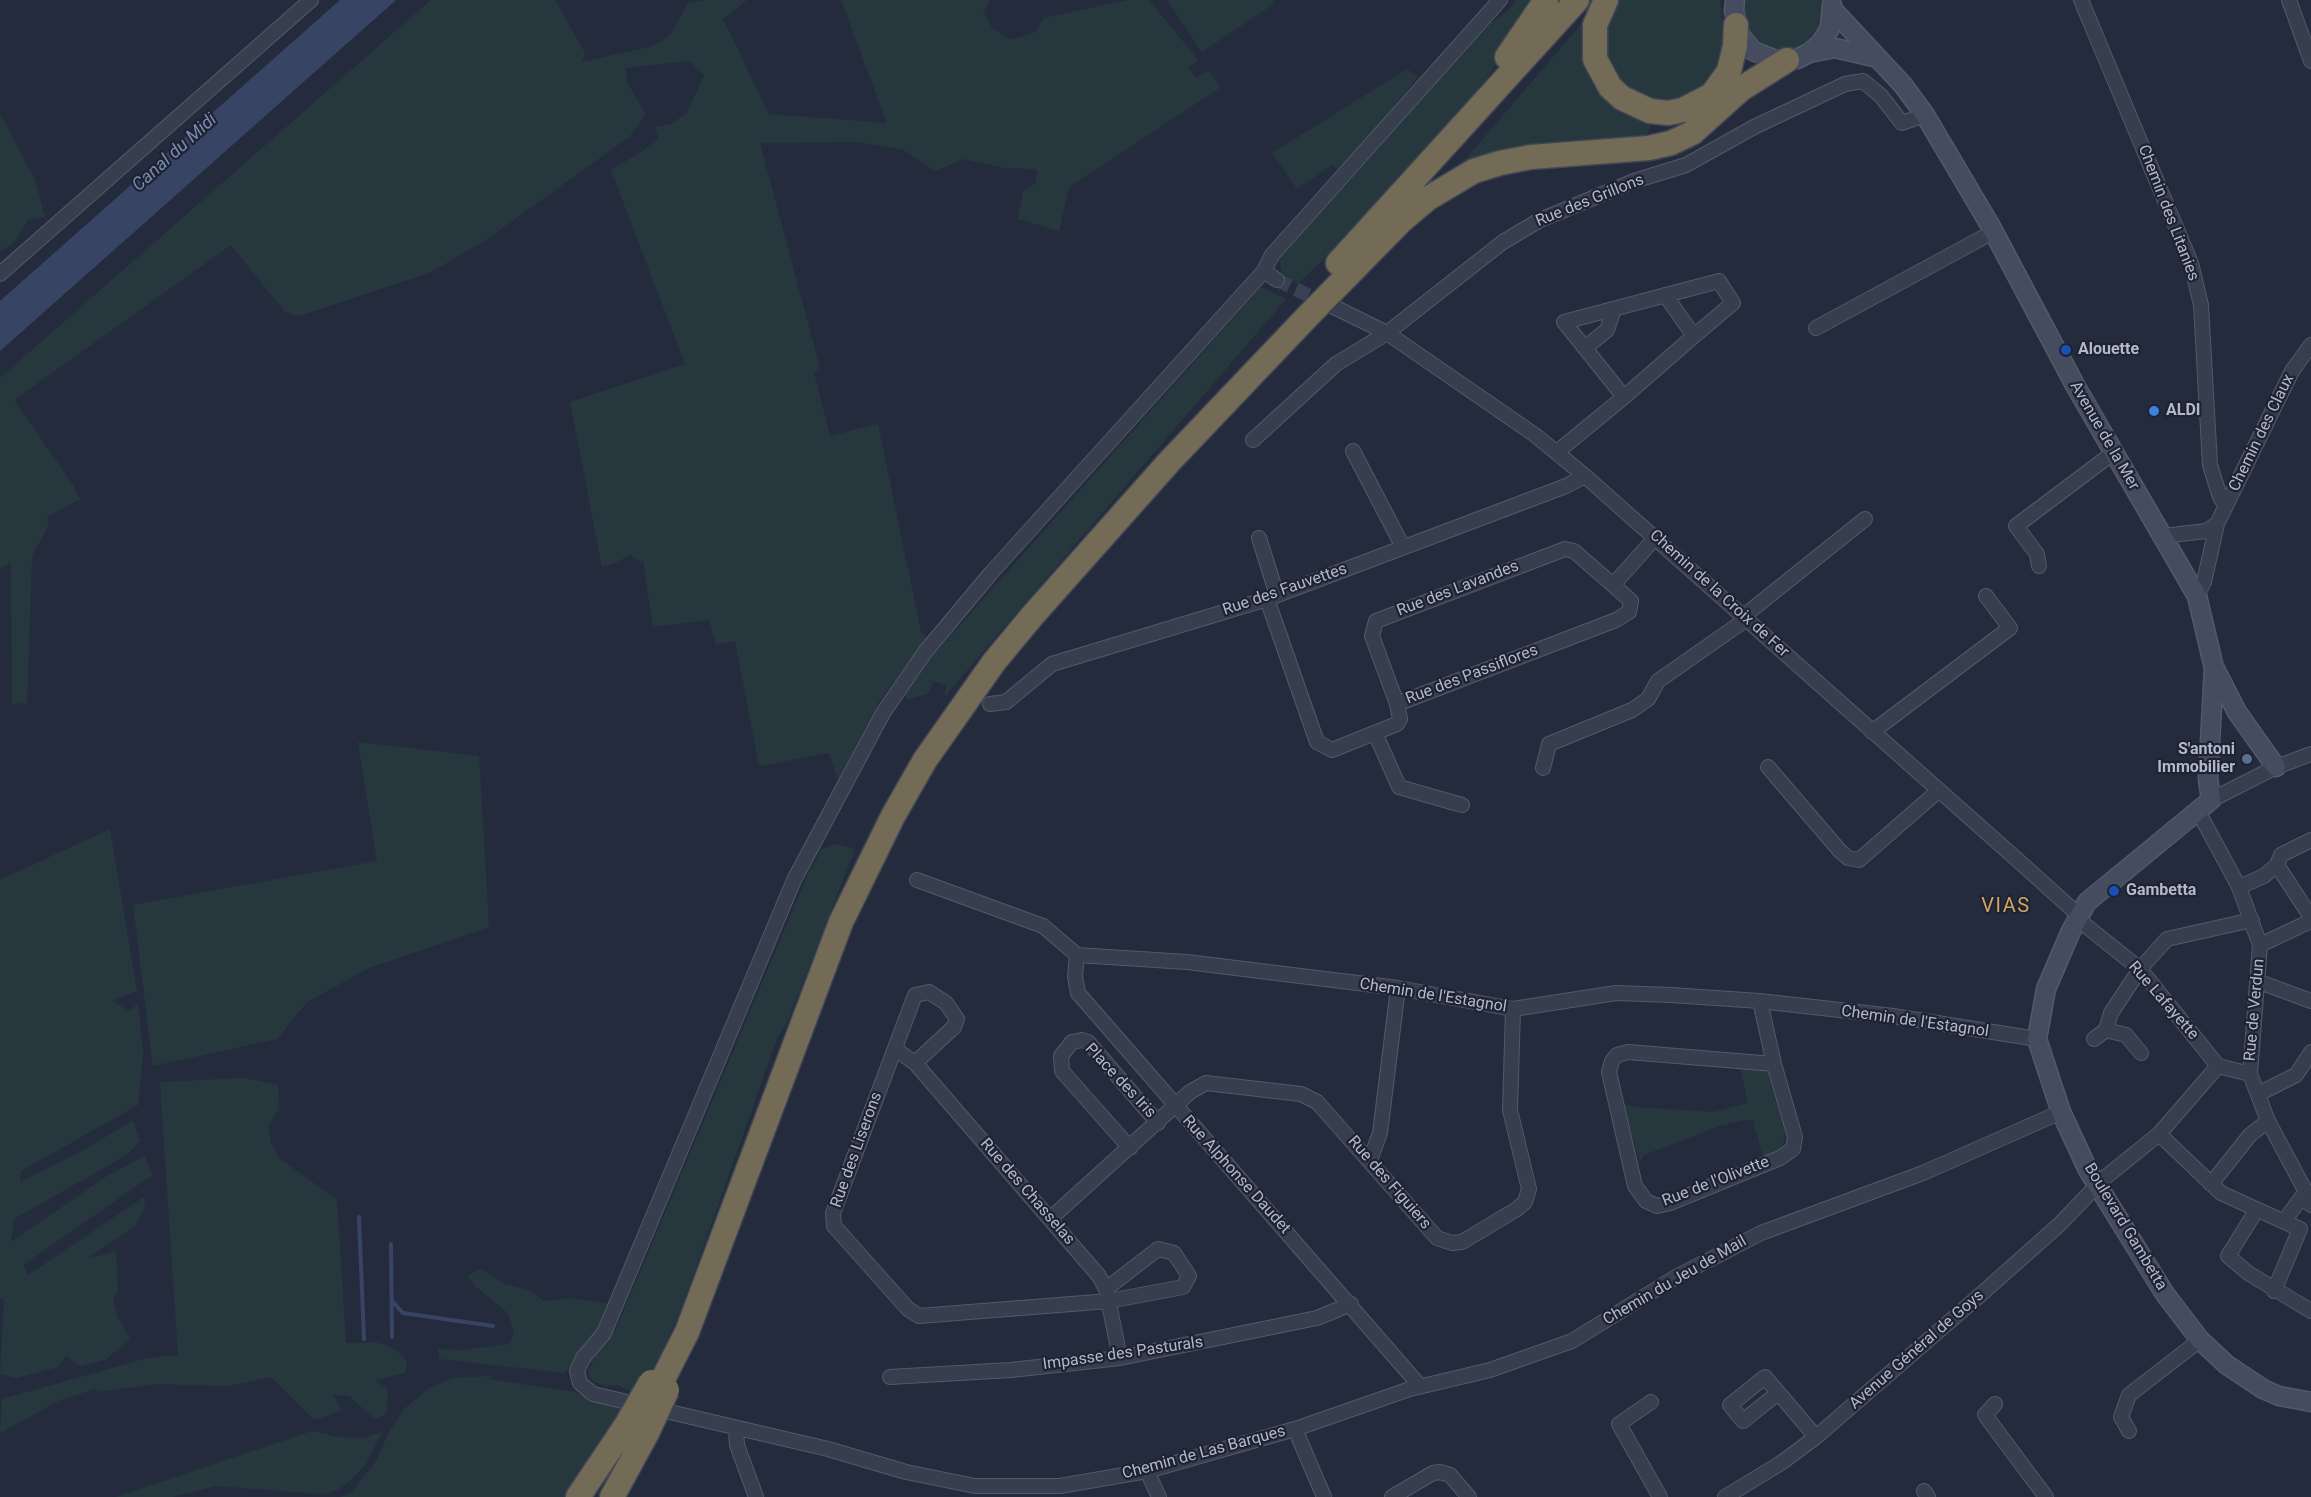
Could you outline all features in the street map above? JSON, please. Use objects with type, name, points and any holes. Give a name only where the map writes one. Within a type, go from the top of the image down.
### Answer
[{"type":"highway","points":[[1437,153],[1450,130],[1483,91],[1546,0]]},
{"type":"highway","points":[[659,1386],[677,1327],[835,918],[918,754],[987,657],[1026,609],[1577,0]]},
{"type":"highway","points":[[1307,317],[1373,237],[1588,0]]},
{"type":"highway","points":[[1606,0],[1595,26],[1595,59],[1610,87],[1633,105],[1650,111],[1668,113],[1683,110],[1712,95],[1729,71],[1735,46],[1736,25]]},
{"type":"highway","points":[[589,1497],[636,1429],[687,1332],[841,922],[893,816],[926,760],[994,662],[1033,615],[1169,462],[1307,317],[1401,220],[1450,183],[1474,171],[1532,157],[1649,148],[1671,143],[1692,133],[1741,89],[1798,57]]},
{"type":"highway","points":[[578,1497],[636,1429]]},
{"type":"highway","points":[[612,1497],[636,1429]]},
{"type":"street","points":[[0,274],[311,0]]},
{"type":"street","points":[[1277,280],[1264,271],[1272,255],[1500,0]]},
{"type":"street","points":[[1735,0],[1736,25],[1740,36],[1754,51],[1770,59],[1798,57],[1835,48],[1880,59]]},
{"type":"street","name":"Chemin des Litanies","points":[[2080,0],[2191,263],[2201,305],[2210,465],[2220,497],[2226,506]]},
{"type":"street","points":[[2289,0],[2311,61]]},
{"type":"street","points":[[1798,57],[1826,36],[1832,5]]},
{"type":"street","name":"Avenue de la Mer","points":[[1832,5],[1841,21],[1880,59],[1925,116],[1993,232],[2113,453],[2197,596],[2214,668],[2237,712],[2276,767]]},
{"type":"street","name":"Rue des Grillons","points":[[1253,440],[1336,364],[1387,333],[1503,242],[1540,220],[1634,181],[1686,165],[1754,127],[1845,84],[1863,81],[1881,96],[1902,123],[1925,116]]},
{"type":"street","points":[[1816,328],[1993,232]]},
{"type":"street","name":"Chemin de Las Barques","points":[[1264,271],[1023,538],[925,652],[883,713],[794,880],[604,1333],[583,1358],[577,1371],[580,1383],[593,1394],[828,1449],[906,1472],[975,1486],[1060,1486],[1147,1471],[1295,1429],[1420,1386]]},
{"type":"street","points":[[1557,452],[1624,397],[1733,303],[1719,281],[1564,322],[1624,397]]},
{"type":"street","points":[[1665,295],[1694,336]]},
{"type":"street","name":"Chemin de la Croix de Fer","points":[[1332,306],[1387,333],[1557,452],[1746,617],[1937,792],[2030,872],[2078,918]]},
{"type":"street","points":[[1585,348],[1608,330],[1614,309]]},
{"type":"street","name":"Chemin des Claux","points":[[2197,596],[2204,582],[2217,524],[2292,371],[2311,345]]},
{"type":"street","points":[[1353,451],[1403,548]]},
{"type":"street","points":[[2039,566],[2037,554],[2016,526],[2113,453]]},
{"type":"street","name":"Rue des Fauvettes","points":[[990,704],[1006,702],[1052,664],[1272,597],[1566,486],[1585,476]]},
{"type":"street","points":[[1543,768],[1549,744],[1632,710],[1648,699],[1658,681],[1746,617],[1865,519]]},
{"type":"street","points":[[2163,536],[2206,531],[2217,524]]},
{"type":"street","points":[[1613,585],[1656,537]]},
{"type":"street","name":"Rue des Passiflores","points":[[1259,538],[1272,597],[1317,742],[1332,750],[1376,735],[1397,724],[1400,719],[1397,704],[1616,620],[1629,612],[1632,602],[1613,585]]},
{"type":"street","name":"Rue des Lavandes","points":[[1397,704],[1372,636],[1376,621],[1565,549],[1574,551],[1613,585]]},
{"type":"street","points":[[1872,732],[2010,628],[1986,596]]},
{"type":"street","name":"Avenue de la Mer","points":[[2205,805],[2214,668]]},
{"type":"street","points":[[1376,735],[1399,787],[1462,805]]},
{"type":"street","points":[[2205,805],[2276,767],[2311,754]]},
{"type":"street","points":[[1768,767],[1840,851],[1848,858],[1859,860],[1937,792]]},
{"type":"street","name":"Rue de Verdun","points":[[2205,805],[2240,887],[2260,945],[2250,1074],[2268,1122],[2306,1192],[2307,1201]]},
{"type":"street","name":"Boulevard Gambetta","points":[[2205,805],[2087,902],[2046,989],[2037,1040],[2061,1112],[2097,1186],[2165,1294],[2200,1340],[2227,1365],[2263,1389],[2279,1396],[2311,1402]]},
{"type":"street","points":[[2240,887],[2264,876],[2277,865],[2281,855],[2311,840]]},
{"type":"street","points":[[2260,945],[2311,919],[2277,865]]},
{"type":"street","points":[[917,880],[1043,926],[1077,955]]},
{"type":"street","name":"Rue Lafayette","points":[[2078,918],[2139,969],[2218,1066]]},
{"type":"street","points":[[2141,1053],[2126,1035],[2100,1035],[2139,969],[2168,939],[2252,920]]},
{"type":"street","name":"Chemin de l'Estagnol","points":[[1077,955],[1187,962],[1398,988],[1513,1009],[1616,993],[1760,1001],[1893,1016],[2037,1040]]},
{"type":"street","name":"Rue Alphonse Daudet","points":[[1077,955],[1075,976],[1078,993],[1420,1386]]},
{"type":"street","points":[[2257,981],[2311,1001]]},
{"type":"street","points":[[1370,1160],[1380,1133],[1398,988]]},
{"type":"street","points":[[895,1049],[915,995],[929,992],[938,997],[953,1011],[957,1019],[954,1027],[915,1063]]},
{"type":"street","name":"Rue de l'Olivette","points":[[1760,1001],[1774,1064],[1795,1137],[1792,1149],[1780,1158],[1670,1203],[1657,1206],[1647,1201],[1635,1186],[1609,1072],[1612,1061],[1617,1055],[1628,1052],[1774,1064]]},
{"type":"street","name":"Rue des Figuiers","points":[[1051,1218],[1190,1092],[1206,1083],[1301,1094],[1317,1102],[1437,1238],[1452,1243],[1462,1242],[1525,1202],[1529,1189],[1510,1110],[1513,1009]]},
{"type":"street","name":"Place des Iris","points":[[1130,1148],[1062,1071],[1061,1056],[1072,1042],[1082,1040],[1088,1042],[1158,1123]]},
{"type":"street","name":"Rue des Chasselas","points":[[895,1049],[915,1063],[1099,1275],[1108,1295],[1120,1358]]},
{"type":"street","name":"Rue des Liserons","points":[[895,1049],[833,1213],[834,1226],[908,1309],[919,1316],[1108,1295]]},
{"type":"street","points":[[2258,1094],[2296,1075],[2311,1052]]},
{"type":"street","points":[[2218,1066],[2250,1074]]},
{"type":"street","name":"Avenue Général de Goys","points":[[1725,1497],[1781,1463],[1816,1437],[2012,1267],[2097,1186],[2159,1134],[2218,1066]]},
{"type":"street","name":"Chemin du Jeu de Mail","points":[[1420,1386],[1490,1370],[1572,1341],[1676,1277],[1761,1233],[1923,1173],[2061,1112]]},
{"type":"street","points":[[2211,1184],[2250,1135],[2268,1122]]},
{"type":"street","points":[[2159,1134],[2221,1193],[2300,1229],[2274,1291]]},
{"type":"street","points":[[2284,1221],[2307,1201]]},
{"type":"street","points":[[2256,1210],[2228,1256],[2274,1291],[2311,1311]]},
{"type":"street","points":[[1158,1249],[1174,1253],[1188,1276],[1183,1287],[1108,1295],[1158,1249]]},
{"type":"street","name":"Impasse des Pasturals","points":[[890,1377],[1011,1370],[1120,1358],[1317,1318],[1351,1304]]},
{"type":"street","points":[[2129,1431],[2121,1417],[2129,1395],[2200,1340]]},
{"type":"street","points":[[1778,1393],[1816,1437]]},
{"type":"street","points":[[1651,1402],[1619,1424],[1660,1497]]},
{"type":"street","points":[[1995,1404],[1985,1414],[2046,1497]]},
{"type":"street","points":[[736,1429],[737,1445],[756,1497]]},
{"type":"street","points":[[1295,1429],[1324,1497]]},
{"type":"street","points":[[1147,1471],[1159,1497]]},
{"type":"street","points":[[1392,1497],[1424,1478],[1440,1472],[1449,1474],[1469,1497]]},
{"type":"shaded area","points":[[431,0],[555,0],[585,53],[582,62],[653,46],[670,36],[688,3],[704,0],[747,0],[723,19],[769,114],[887,123],[841,0],[991,0],[983,13],[993,29],[1011,40],[1035,32],[1044,18],[1128,0],[1149,0],[1198,60],[1188,68],[1196,78],[1208,70],[1221,87],[1069,187],[1059,231],[1018,219],[1023,191],[1036,183],[1037,169],[1005,168],[963,159],[935,171],[902,149],[856,142],[760,143],[820,368],[814,373],[830,436],[878,424],[921,632],[927,638],[880,700],[838,780],[829,753],[759,766],[735,641],[716,645],[709,620],[653,627],[643,561],[638,561],[630,555],[602,567],[570,402],[685,364],[611,170],[644,150],[658,138],[655,127],[671,124],[687,113],[704,75],[689,61],[625,68],[628,84],[646,115],[629,137],[483,242],[429,273],[299,316],[285,312],[231,245],[14,400],[73,485],[80,499],[47,517],[48,527],[32,556],[27,703],[12,704],[11,562],[0,569],[0,378]]},
{"type":"shaded area","points":[[1167,0],[1273,0],[1274,4],[1202,52]]},
{"type":"shaded area","points":[[1517,0],[1536,0],[1484,83],[1436,140],[1321,262],[1297,284],[1282,273],[1279,259],[1486,27],[1506,12]]},
{"type":"shaded area","points":[[1616,0],[1720,0],[1726,54],[1722,68],[1699,93],[1653,106],[1614,77],[1606,53],[1606,32]]},
{"type":"shaded area","points":[[1746,0],[1822,0],[1821,25],[1814,37],[1800,47],[1786,51],[1773,50],[1759,43],[1749,31],[1744,11]]},
{"type":"shaded area","points":[[1590,14],[1606,98],[1621,111],[1652,123],[1644,140],[1428,191],[1469,155]]},
{"type":"shaded area","points":[[1407,69],[1418,77],[1340,171],[1332,165],[1297,189],[1272,153]]},
{"type":"shaded area","points":[[0,114],[34,178],[45,217],[28,220],[16,240],[0,252]]},
{"type":"shaded area","points":[[1261,287],[1286,299],[945,696],[946,685],[933,681],[928,694],[906,700],[905,687]]},
{"type":"shaded area","points":[[358,742],[479,756],[489,927],[369,968],[307,1002],[277,1039],[153,1066],[133,905],[377,861]]},
{"type":"shaded area","points":[[110,829],[137,991],[112,1000],[129,1011],[138,1004],[143,1052],[138,1105],[21,1171],[20,1182],[78,1153],[133,1121],[140,1140],[128,1154],[14,1219],[11,1242],[107,1176],[145,1156],[152,1175],[23,1265],[28,1275],[144,1197],[145,1208],[135,1226],[86,1259],[116,1251],[118,1291],[113,1300],[118,1318],[130,1339],[105,1360],[80,1366],[66,1356],[58,1367],[17,1378],[0,1374],[4,1300],[0,1297],[0,880]]},
{"type":"shaded area","points":[[836,844],[855,849],[789,1018],[777,1039],[680,1312],[661,1355],[638,1395],[618,1385],[607,1386],[596,1382],[590,1378],[588,1371],[601,1346],[616,1329],[808,874],[822,849]]},
{"type":"shaded area","points":[[1740,1067],[1762,1069],[1768,1073],[1785,1134],[1782,1149],[1763,1157],[1753,1120],[1744,1120],[1719,1126],[1644,1155],[1640,1163],[1624,1104],[1635,1107],[1714,1112],[1748,1103]]},
{"type":"shaded area","points":[[244,1078],[278,1085],[279,1108],[268,1128],[271,1143],[279,1158],[337,1200],[346,1343],[375,1342],[391,1347],[403,1356],[407,1364],[405,1373],[375,1380],[388,1390],[386,1414],[375,1419],[349,1396],[333,1395],[342,1410],[314,1420],[271,1377],[228,1386],[157,1384],[97,1392],[95,1389],[60,1400],[0,1433],[2,1399],[148,1358],[178,1355],[160,1082]]},
{"type":"shaded area","points":[[481,1269],[504,1284],[530,1290],[544,1301],[571,1298],[610,1304],[599,1334],[565,1373],[439,1359],[438,1349],[463,1350],[510,1344],[514,1332],[508,1313],[475,1286],[467,1276]]},
{"type":"shaded area","points":[[491,1376],[487,1379],[576,1392],[599,1402],[630,1408],[572,1497],[340,1497],[352,1492],[377,1460],[388,1434],[404,1409],[429,1388],[453,1378]]},
{"type":"shaded area","points":[[312,1431],[338,1437],[364,1438],[382,1432],[366,1464],[352,1479],[339,1489],[323,1494],[216,1486],[173,1497],[116,1497]]},
{"type":"water","name":"Canal du Midi","points":[[340,0],[396,0],[0,351],[0,301]]},
{"type":"waterway","points":[[359,1217],[364,1339]]},
{"type":"waterway","points":[[391,1244],[392,1337]]},
{"type":"waterway","points":[[393,1302],[403,1313],[493,1326]]},
{"type":"tunnel","points":[[1277,280],[1326,304]]},
{"type":"place","name":"Alouette","points":[[2066,350]]},
{"type":"place","name":"ALDI","points":[[2154,411]]},
{"type":"place","name":"S'antoni Immobilier","points":[[2247,759]]},
{"type":"place","name":"Gambetta","points":[[2114,891]]},
{"type":"district","name":"VIAS","points":[[2006,907]]}]
